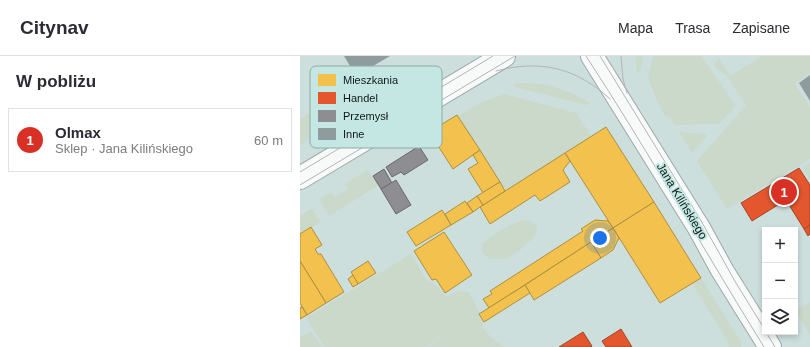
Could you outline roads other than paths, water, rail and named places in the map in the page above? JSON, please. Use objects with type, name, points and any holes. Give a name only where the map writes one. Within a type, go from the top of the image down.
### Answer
[{"type":"street","points":[[442,93],[504,56]]},
{"type":"street","name":"Jana Kilińskiego","points":[[592,56],[699,228],[722,270],[770,347]]},
{"type":"street","points":[[300,178],[350,148]]},
{"type":"tram line","points":[[442,87],[493,56]]},
{"type":"tram line","points":[[442,100],[515,56]]},
{"type":"tram line","points":[[586,56],[632,128],[764,347]]},
{"type":"tram line","points":[[600,56],[700,219],[762,325]]},
{"type":"tram line","points":[[621,56],[623,79],[627,93]]},
{"type":"tram line","points":[[496,71],[512,67],[528,66],[543,66],[557,69],[571,73],[584,80],[597,88],[610,99]]},
{"type":"tram line","points":[[300,172],[340,148]]},
{"type":"tram line","points":[[300,185],[362,148]]},
{"type":"tram line","points":[[768,335],[775,347]]},
{"type":"place","name":"Olmax","points":[[784,192]]}]
